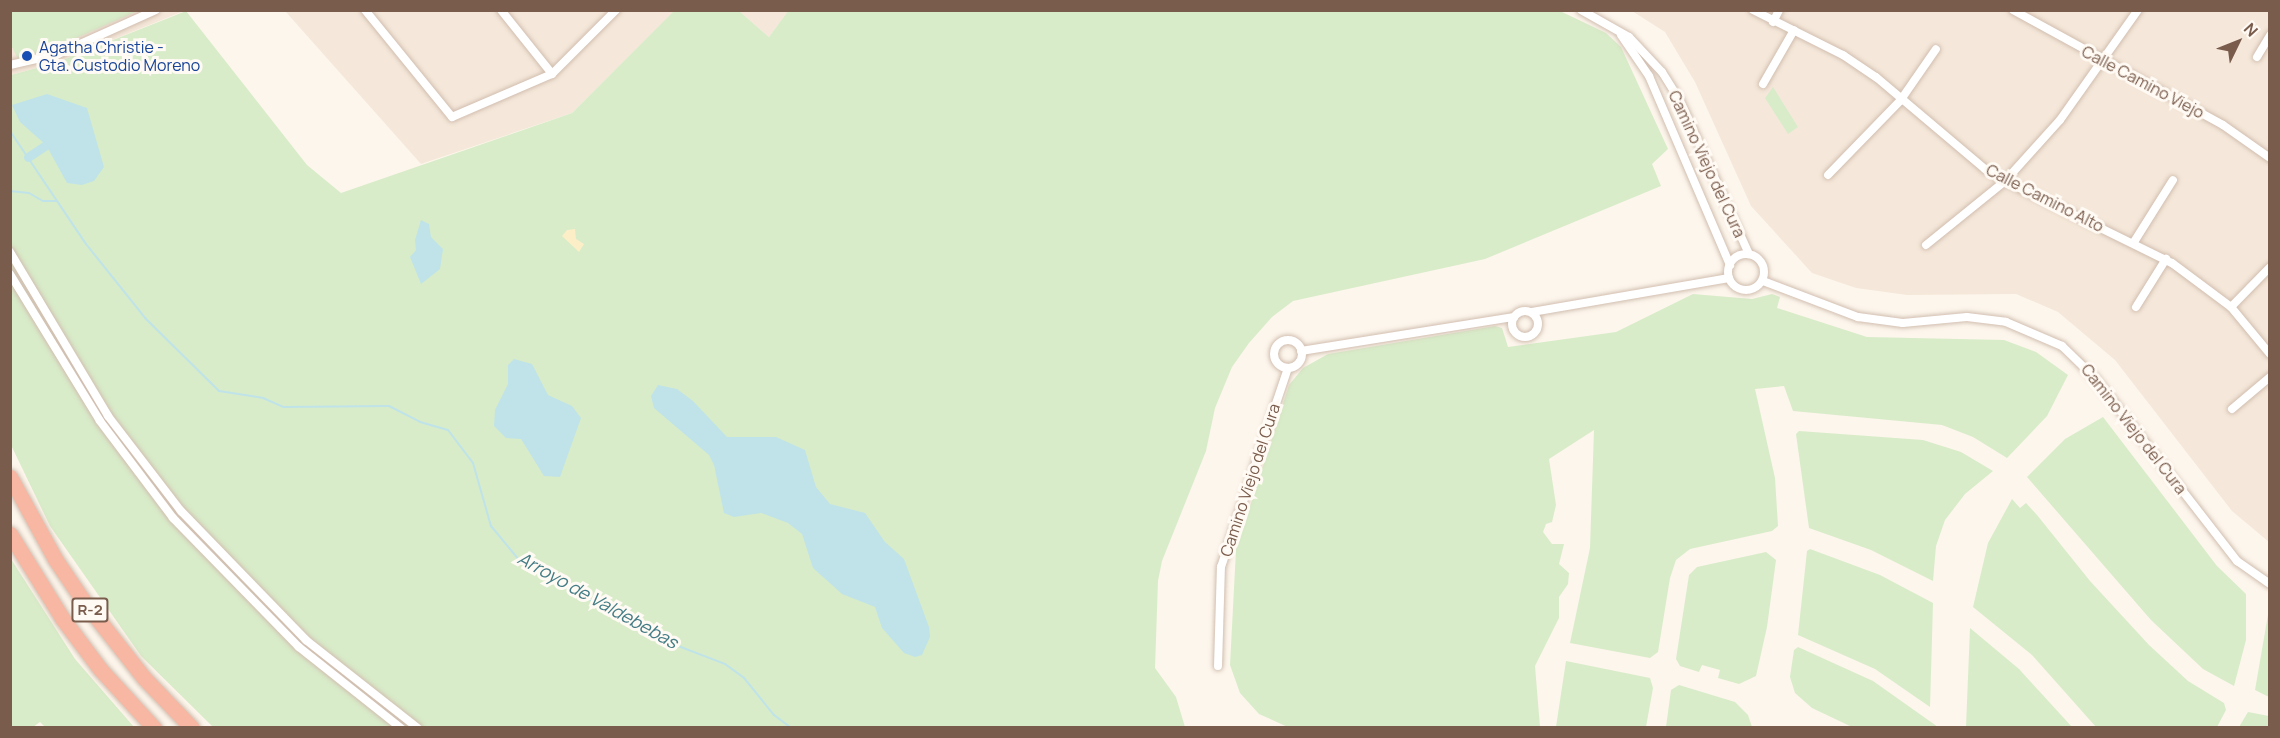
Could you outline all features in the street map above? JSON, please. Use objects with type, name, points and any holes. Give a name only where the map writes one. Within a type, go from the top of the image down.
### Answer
[{"type":"highway","name":"R-2","points":[[10,477],[55,559],[89,608],[144,678],[192,728]]},
{"type":"highway","name":"R-2","points":[[10,534],[75,635],[100,669],[154,728]]},
{"type":"street","points":[[10,65],[58,54],[156,10]]},
{"type":"street","points":[[366,10],[452,117],[552,75],[616,10]]},
{"type":"street","points":[[501,10],[552,75]]},
{"type":"street","name":"Camino Viejo del Cura","points":[[1581,10],[1611,26],[1647,54],[1668,81],[1749,254]]},
{"type":"street","name":"Calle Camino Alto","points":[[1753,10],[1843,55],[2005,181],[2134,242],[2166,260],[2231,307],[2270,354]]},
{"type":"street","points":[[1773,22],[1779,10]]},
{"type":"street","name":"Calle Camino Viejo","points":[[2013,10],[2223,125],[2270,158]]},
{"type":"street","points":[[1926,245],[2005,181],[2060,120],[2138,10]]},
{"type":"street","name":"Camino Viejo del Cura","points":[[1611,26],[1640,58],[1649,76],[1730,265]]},
{"type":"street","points":[[1763,84],[1794,30]]},
{"type":"street","points":[[2257,57],[2270,35]]},
{"type":"street","points":[[1828,176],[1900,101],[1936,49]]},
{"type":"street","points":[[2134,242],[2173,180]]},
{"type":"street","points":[[10,252],[97,399],[181,511],[306,640],[418,728]]},
{"type":"street","points":[[1301,351],[1491,321],[1514,317],[1523,311],[1558,308],[1729,278],[1745,291],[1762,281],[1764,267],[1749,254],[1741,255],[1730,265],[1729,278]]},
{"type":"street","points":[[2136,307],[2166,260]]},
{"type":"street","points":[[2231,307],[2270,267]]},
{"type":"street","points":[[10,273],[100,421],[173,518],[299,647],[401,728]]},
{"type":"street","name":"Camino Viejo del Cura","points":[[1762,281],[1858,317],[1903,323],[1967,317],[2006,322],[2062,346],[2095,378],[2237,561],[2270,584]]},
{"type":"street","points":[[1491,321],[1512,327],[1524,338],[1558,308]]},
{"type":"street","points":[[1532,312],[1538,328]]},
{"type":"street","points":[[1512,327],[1514,317]]},
{"type":"street","points":[[1288,340],[1297,343],[1301,351],[1299,363],[1288,368],[1276,361],[1276,347],[1288,340]]},
{"type":"street","name":"Camino Viejo del Cura","points":[[1218,666],[1221,567],[1288,368]]},
{"type":"street","points":[[2232,409],[2270,377]]},
{"type":"shaded area","points":[[11,11],[184,11],[55,63],[11,75]]},
{"type":"shaded area","points":[[285,11],[675,11],[572,113],[421,164]]},
{"type":"shaded area","points":[[739,11],[789,11],[769,37]]},
{"type":"shaded area","points":[[1632,11],[2269,11],[2269,542],[2232,511],[2115,360],[2058,312],[2016,294],[1907,295],[1856,288],[1812,273],[1751,206],[1695,82],[1665,32]]},
{"type":"green space","points":[[675,10],[739,11],[769,37],[789,10],[1560,11],[1606,33],[1621,47],[1668,149],[1652,164],[1661,186],[1485,259],[1293,301],[1272,317],[1249,343],[1232,367],[1215,408],[1206,451],[1162,561],[1158,581],[1155,668],[1176,697],[1185,727],[213,727],[141,656],[50,526],[11,445],[11,75],[55,63],[186,11],[307,165],[341,193],[572,113]]},
{"type":"green space","points":[[10,11],[138,11],[42,53],[18,59],[11,45]]},
{"type":"green space","points":[[1773,87],[1798,127],[1788,134],[1765,98]]},
{"type":"green space","points":[[1693,294],[1752,299],[1772,294],[1780,297],[1777,308],[1867,337],[2004,340],[2036,352],[2068,375],[2047,416],[2007,458],[1973,437],[1942,425],[1793,411],[1784,386],[1755,389],[1775,478],[1778,526],[1772,531],[1690,549],[1676,560],[1670,578],[1658,652],[1650,658],[1570,643],[1590,548],[1594,430],[1549,459],[1556,505],[1552,522],[1546,524],[1543,532],[1552,544],[1564,544],[1559,564],[1569,573],[1568,584],[1559,597],[1559,618],[1535,666],[1540,727],[1290,728],[1259,714],[1240,693],[1230,665],[1236,550],[1289,385],[1303,368],[1328,354],[1495,326],[1502,328],[1508,347],[1616,332]]},
{"type":"green space","points":[[2103,417],[2217,566],[2246,594],[2246,640],[2234,686],[2203,669],[2151,620],[2027,477],[2065,439]]},
{"type":"green space","points":[[1799,431],[1923,440],[1961,452],[1993,471],[1965,494],[1945,520],[1936,546],[1933,581],[1871,550],[1809,528],[1796,434]]},
{"type":"green space","points":[[2012,499],[2020,508],[2026,503],[2090,581],[2149,645],[2188,681],[2224,703],[2226,710],[2217,727],[2096,727],[2032,655],[1973,607],[1988,543]]},
{"type":"green space","points":[[1810,549],[1880,575],[1933,603],[1930,707],[1875,669],[1798,635],[1807,551]]},
{"type":"green space","points":[[1766,552],[1776,560],[1767,627],[1756,676],[1739,684],[1718,678],[1720,670],[1702,665],[1699,672],[1680,666],[1676,659],[1689,575],[1697,567]]},
{"type":"green space","points":[[11,559],[75,659],[134,727],[45,727],[40,722],[33,727],[11,727]]},
{"type":"green space","points":[[2269,609],[2269,697],[2255,690]]},
{"type":"green space","points":[[1970,628],[2019,669],[2072,727],[1966,727]]},
{"type":"green space","points":[[1798,647],[1873,681],[1938,727],[1852,727],[1812,708],[1795,693],[1790,677],[1794,650]]},
{"type":"green space","points":[[1566,661],[1650,678],[1653,688],[1646,727],[1556,727]]},
{"type":"green space","points":[[1679,685],[1735,702],[1748,715],[1752,727],[1666,727],[1671,690]]},
{"type":"green space","points":[[2248,712],[2269,716],[2269,727],[2239,727]]},
{"type":"sand","points":[[575,229],[576,239],[584,244],[579,252],[562,236],[567,230]]},
{"type":"water","points":[[47,94],[87,108],[104,167],[94,181],[82,185],[67,183],[46,145],[20,122],[12,105]]},
{"type":"water","points":[[421,220],[429,224],[431,237],[443,249],[440,269],[421,284],[410,257],[416,250],[415,240]]},
{"type":"water","points":[[514,359],[532,364],[548,395],[572,406],[581,418],[560,477],[544,476],[521,439],[506,438],[494,426],[495,410],[508,384],[508,365]]},
{"type":"water","points":[[658,385],[677,389],[693,401],[727,437],[776,437],[805,450],[816,487],[830,504],[865,513],[885,542],[904,559],[929,627],[930,637],[922,655],[915,657],[904,653],[882,628],[875,607],[842,594],[813,568],[802,534],[788,523],[761,513],[734,517],[724,513],[714,465],[709,455],[654,408],[651,396]]},
{"type":"waterway","name":"Arroyo de Valdebebas","points":[[10,131],[86,244],[145,318],[219,391],[263,398],[283,407],[389,406],[420,422],[448,430],[473,463],[491,526],[519,560],[660,639],[725,664],[744,678],[774,715],[791,728]]},
{"type":"waterway","points":[[28,157],[46,145]]},
{"type":"waterway","points":[[10,191],[29,193],[43,201],[56,201]]},
{"type":"place","name":"Agatha Christie - Gta. Custodio Moreno","points":[[27,56]]}]
